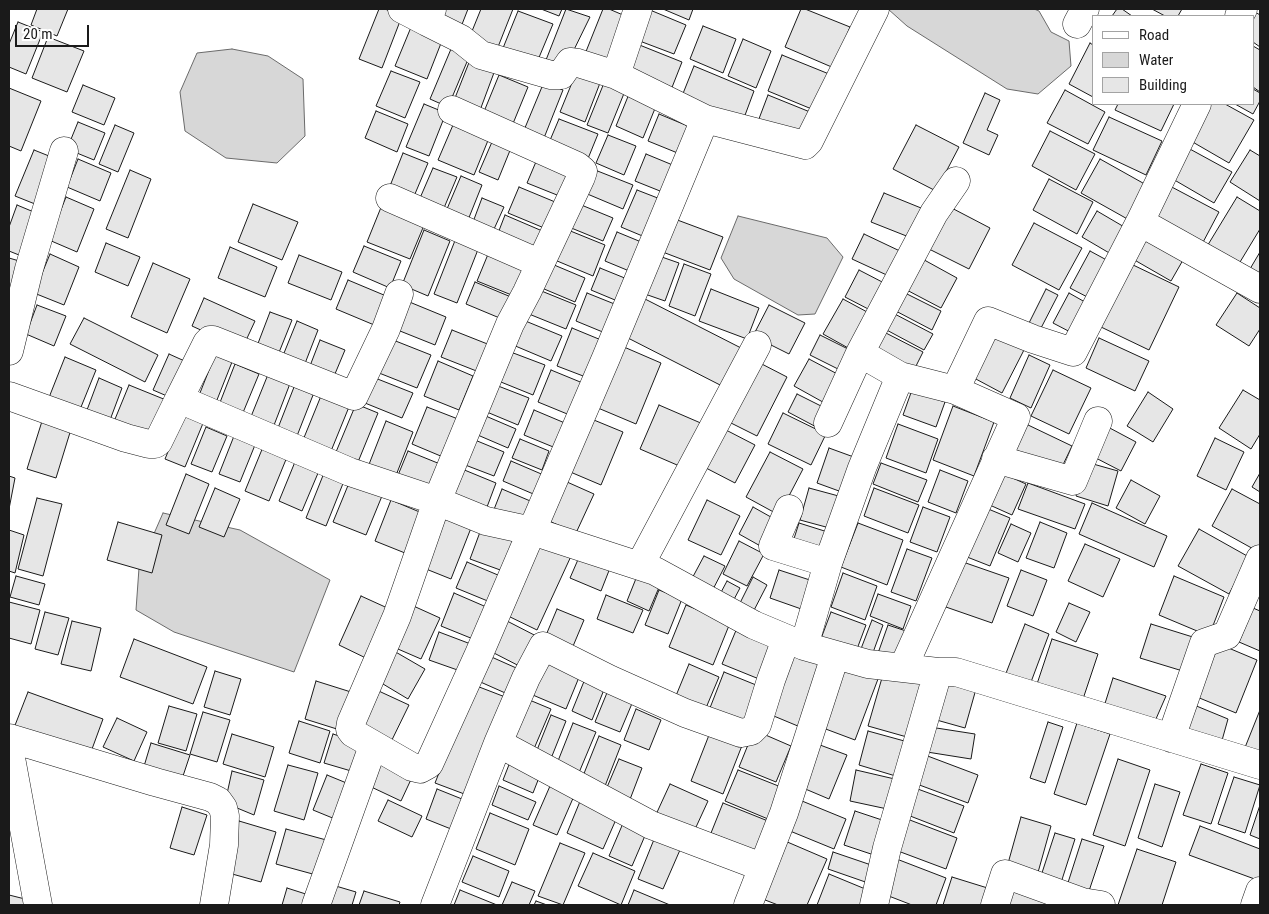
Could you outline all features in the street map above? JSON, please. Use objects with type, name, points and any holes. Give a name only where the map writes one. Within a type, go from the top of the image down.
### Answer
[{"type":"street","points":[[402,9],[430,15],[481,55],[521,68],[556,76],[561,75],[570,62],[574,62],[616,75],[705,119],[805,145],[809,141],[875,9]]},
{"type":"street","points":[[616,75],[638,9]]},
{"type":"street","points":[[955,390],[988,321],[1073,352],[1140,222],[1197,105]]},
{"type":"street","points":[[452,110],[577,166],[582,171],[510,324],[437,501],[397,616],[351,723],[350,729],[373,746],[412,767],[420,769],[429,764],[532,531],[705,119]]},
{"type":"street","points":[[9,351],[29,269],[64,151]]},
{"type":"street","points":[[828,423],[860,353],[934,213],[956,181]]},
{"type":"street","points":[[390,198],[539,264]]},
{"type":"street","points":[[1140,222],[1260,289]]},
{"type":"street","points":[[9,396],[126,438],[155,444],[158,442],[207,343],[213,340],[354,396],[386,329],[399,294]]},
{"type":"street","points":[[640,566],[757,345]]},
{"type":"street","points":[[860,353],[900,376],[955,390],[1016,417],[903,668]]},
{"type":"street","points":[[435,905],[498,743],[526,678],[543,646],[609,679],[685,713],[742,733],[751,731],[757,725],[771,680],[795,643],[828,563],[862,468],[900,376]]},
{"type":"street","points":[[179,399],[350,472],[437,501],[486,521],[532,531],[655,571],[754,625],[795,643],[868,664],[938,672],[956,672],[1260,765]]},
{"type":"street","points":[[996,459],[1073,481],[1098,421]]},
{"type":"street","points":[[789,509],[773,546],[828,563]]},
{"type":"street","points":[[1171,738],[1204,643],[1227,635],[1260,560]]},
{"type":"street","points":[[748,905],[784,812],[835,656]]},
{"type":"street","points":[[874,905],[887,848],[938,672]]},
{"type":"street","points":[[9,738],[210,797],[218,801],[223,808],[225,816],[224,845],[214,905]]},
{"type":"street","points":[[498,743],[651,825],[762,867]]},
{"type":"street","points":[[316,905],[373,746]]},
{"type":"street","points":[[9,747],[38,905]]},
{"type":"street","points":[[995,905],[1005,874],[1082,902],[1101,905]]},
{"type":"street","points":[[1254,905],[1260,891]]},
{"type":"water","points":[[888,9],[1034,9],[1039,11],[1051,32],[1069,41],[1071,66],[1038,94],[1007,89],[907,26]]},
{"type":"water","points":[[232,49],[268,56],[303,79],[305,136],[277,163],[226,158],[185,131],[180,92],[197,53]]},
{"type":"water","points":[[738,216],[827,238],[843,257],[815,314],[798,315],[734,279],[721,258]]},
{"type":"water","points":[[163,513],[240,530],[330,580],[294,672],[174,632],[136,610],[139,568]]},
{"type":"building","points":[[37,9],[68,9],[57,36],[31,25]]},
{"type":"building","points":[[379,9],[385,9],[402,16],[382,68],[359,59]]},
{"type":"building","points":[[443,9],[468,9],[459,32],[437,24]]},
{"type":"building","points":[[481,9],[513,9],[496,52],[468,41]]},
{"type":"building","points":[[541,9],[562,9],[559,16]]},
{"type":"building","points":[[566,9],[590,17],[567,64],[546,60]]},
{"type":"building","points":[[603,9],[609,9],[630,18],[609,70],[583,59]]},
{"type":"building","points":[[663,9],[693,9],[689,20]]},
{"type":"building","points":[[801,9],[850,27],[834,68],[785,47]]},
{"type":"building","points":[[1117,9],[1122,9],[1131,15],[1113,15]]},
{"type":"building","points":[[1152,9],[1182,9],[1179,15],[1163,15]]},
{"type":"building","points":[[650,10],[686,25],[674,54],[637,40]]},
{"type":"building","points":[[1252,10],[1260,15],[1260,47],[1254,43],[1254,15],[1252,15]]},
{"type":"building","points":[[518,11],[553,24],[535,67],[501,53]]},
{"type":"building","points":[[414,20],[445,33],[427,79],[395,66]]},
{"type":"building","points":[[18,22],[43,32],[26,74],[9,67],[9,44]]},
{"type":"building","points":[[703,26],[736,39],[723,73],[690,59]]},
{"type":"building","points":[[48,37],[84,51],[67,92],[32,78]]},
{"type":"building","points":[[743,39],[771,51],[756,88],[728,76]]},
{"type":"building","points":[[1090,43],[1092,44],[1092,96],[1069,84]]},
{"type":"building","points":[[637,44],[682,62],[669,95],[623,77]]},
{"type":"building","points":[[1254,47],[1260,50],[1260,92],[1254,88]]},
{"type":"building","points":[[451,49],[469,57],[448,107],[430,99]]},
{"type":"building","points":[[782,55],[834,76],[819,112],[768,91]]},
{"type":"building","points":[[470,60],[495,70],[479,113],[453,103]]},
{"type":"building","points":[[694,66],[754,91],[741,126],[680,101]]},
{"type":"building","points":[[391,71],[420,82],[405,118],[376,106]]},
{"type":"building","points":[[576,73],[600,83],[585,122],[560,112]]},
{"type":"building","points":[[499,75],[528,87],[512,126],[483,114]]},
{"type":"building","points":[[606,78],[627,86],[608,133],[587,125]]},
{"type":"building","points":[[544,82],[563,90],[542,143],[522,135]]},
{"type":"building","points":[[83,85],[115,98],[104,125],[72,112]]},
{"type":"building","points":[[9,88],[41,101],[21,151],[9,146]]},
{"type":"building","points":[[1065,90],[1105,112],[1088,144],[1047,123]]},
{"type":"building","points":[[1254,90],[1260,93],[1260,101],[1253,114],[1237,105],[1254,105]]},
{"type":"building","points":[[985,93],[1000,100],[987,130],[998,135],[989,155],[963,143]]},
{"type":"building","points":[[629,94],[656,106],[643,138],[616,126]]},
{"type":"building","points":[[768,95],[815,114],[804,143],[757,124]]},
{"type":"building","points":[[424,104],[446,113],[429,156],[406,147]]},
{"type":"building","points":[[1118,105],[1174,105],[1161,131],[1115,110]]},
{"type":"building","points":[[1202,105],[1227,105],[1254,120],[1229,163],[1184,137]]},
{"type":"building","points":[[376,111],[408,124],[397,152],[365,138]]},
{"type":"building","points":[[659,114],[695,129],[685,156],[648,141]]},
{"type":"building","points":[[1109,117],[1162,141],[1146,175],[1093,150]]},
{"type":"building","points":[[456,118],[491,133],[474,175],[438,160]]},
{"type":"building","points":[[559,119],[598,134],[587,161],[548,145]]},
{"type":"building","points":[[78,122],[105,133],[94,160],[67,149]]},
{"type":"building","points":[[115,125],[134,133],[118,172],[99,164]]},
{"type":"building","points":[[916,125],[959,147],[936,191],[893,169]]},
{"type":"building","points":[[1050,131],[1095,154],[1076,190],[1032,166]]},
{"type":"building","points":[[495,135],[513,143],[498,180],[479,172]]},
{"type":"building","points":[[608,135],[636,146],[624,175],[596,163]]},
{"type":"building","points":[[1188,148],[1232,172],[1214,203],[1171,178]]},
{"type":"building","points":[[34,150],[59,160],[40,206],[15,196]]},
{"type":"building","points":[[1250,150],[1260,156],[1260,201],[1230,182]]},
{"type":"building","points":[[403,153],[428,163],[412,201],[388,191]]},
{"type":"building","points":[[646,154],[680,168],[670,195],[635,181]]},
{"type":"building","points":[[538,157],[577,173],[567,199],[527,183]]},
{"type":"building","points":[[78,159],[111,173],[100,201],[67,187]]},
{"type":"building","points":[[1100,159],[1150,187],[1131,221],[1081,193]]},
{"type":"building","points":[[433,168],[457,177],[441,215],[417,205]]},
{"type":"building","points":[[130,170],[151,179],[128,238],[106,229]]},
{"type":"building","points":[[595,170],[633,185],[623,209],[585,193]]},
{"type":"building","points":[[461,176],[482,185],[466,225],[444,216]]},
{"type":"building","points":[[1049,179],[1093,202],[1077,234],[1033,210]]},
{"type":"building","points":[[1168,185],[1219,212],[1201,246],[1150,218]]},
{"type":"building","points":[[519,187],[560,204],[549,230],[508,213]]},
{"type":"building","points":[[637,190],[668,202],[652,240],[621,227]]},
{"type":"building","points":[[884,193],[926,210],[914,239],[871,222]]},
{"type":"building","points":[[66,197],[94,209],[77,252],[49,240]]},
{"type":"building","points":[[1237,197],[1260,211],[1260,229],[1237,267],[1206,248]]},
{"type":"building","points":[[482,198],[504,207],[490,238],[470,230]]},
{"type":"building","points":[[384,200],[427,218],[410,259],[367,242]]},
{"type":"building","points":[[574,202],[613,218],[603,241],[564,225]]},
{"type":"building","points":[[253,204],[298,222],[282,260],[238,242]]},
{"type":"building","points":[[944,204],[990,228],[969,269],[923,246]]},
{"type":"building","points":[[17,205],[41,215],[24,257],[9,251],[9,227]]},
{"type":"building","points":[[1097,211],[1126,228],[1111,254],[1082,237]]},
{"type":"building","points":[[505,215],[547,233],[537,259],[495,241]]},
{"type":"building","points":[[672,218],[723,237],[710,270],[660,251]]},
{"type":"building","points":[[1034,223],[1082,248],[1059,290],[1012,265]]},
{"type":"building","points":[[563,228],[605,245],[593,276],[550,258]]},
{"type":"building","points":[[424,230],[450,241],[428,296],[402,285]]},
{"type":"building","points":[[1147,231],[1187,253],[1171,281],[1131,258]]},
{"type":"building","points":[[617,232],[651,246],[639,275],[605,261]]},
{"type":"building","points":[[864,234],[902,252],[891,277],[852,259]]},
{"type":"building","points":[[456,238],[479,247],[457,303],[434,294]]},
{"type":"building","points":[[106,243],[140,257],[128,286],[95,272]]},
{"type":"building","points":[[364,246],[401,261],[390,288],[353,272]]},
{"type":"building","points":[[230,247],[277,267],[265,297],[218,278]]},
{"type":"building","points":[[491,247],[533,264],[519,298],[477,281]]},
{"type":"building","points":[[1090,251],[1114,264],[1095,301],[1070,288]]},
{"type":"building","points":[[1260,252],[1260,282],[1247,274]]},
{"type":"building","points":[[50,254],[79,267],[64,305],[34,293]]},
{"type":"building","points":[[299,255],[342,272],[331,300],[288,283]]},
{"type":"building","points":[[656,255],[679,263],[665,301],[642,293]]},
{"type":"building","points":[[917,256],[957,278],[941,308],[901,287]]},
{"type":"building","points":[[9,258],[26,263],[9,317]]},
{"type":"building","points":[[547,262],[585,278],[575,302],[537,286]]},
{"type":"building","points":[[153,263],[190,279],[167,333],[131,317]]},
{"type":"building","points":[[684,264],[711,274],[695,316],[669,306]]},
{"type":"building","points":[[1131,264],[1179,287],[1149,350],[1101,327]]},
{"type":"building","points":[[600,268],[637,283],[627,305],[591,290]]},
{"type":"building","points":[[859,270],[888,285],[874,312],[845,297]]},
{"type":"building","points":[[348,280],[391,298],[379,327],[336,309]]},
{"type":"building","points":[[475,282],[511,297],[502,319],[466,304]]},
{"type":"building","points":[[534,288],[576,305],[566,329],[524,312]]},
{"type":"building","points":[[711,289],[759,308],[747,339],[699,321]]},
{"type":"building","points":[[1046,289],[1058,295],[1040,330],[1029,323]]},
{"type":"building","points":[[901,291],[941,311],[932,330],[892,309]]},
{"type":"building","points":[[587,293],[622,307],[610,335],[576,321]]},
{"type":"building","points":[[1069,293],[1092,306],[1076,335],[1053,323]]},
{"type":"building","points":[[1237,293],[1260,308],[1260,329],[1249,346],[1216,325]]},
{"type":"building","points":[[204,298],[255,321],[242,349],[192,326]]},
{"type":"building","points":[[645,299],[743,349],[724,387],[626,337]]},
{"type":"building","points":[[843,299],[869,313],[850,349],[823,334]]},
{"type":"building","points":[[407,301],[446,317],[435,345],[395,329]]},
{"type":"building","points":[[37,305],[66,316],[54,346],[26,334]]},
{"type":"building","points":[[769,305],[805,323],[789,354],[753,336]]},
{"type":"building","points":[[889,311],[933,334],[924,350],[881,327]]},
{"type":"building","points":[[270,312],[292,320],[278,355],[257,346]]},
{"type":"building","points":[[84,318],[158,355],[145,382],[70,344]]},
{"type":"building","points":[[523,320],[562,336],[551,361],[513,345]]},
{"type":"building","points":[[297,321],[318,330],[304,366],[282,358]]},
{"type":"building","points":[[572,328],[606,342],[591,379],[557,366]]},
{"type":"building","points":[[452,330],[490,345],[479,372],[441,357]]},
{"type":"building","points":[[882,331],[923,352],[912,374],[871,352]]},
{"type":"building","points":[[996,334],[1025,348],[1002,393],[974,378]]},
{"type":"building","points":[[820,335],[854,352],[844,372],[810,355]]},
{"type":"building","points":[[388,338],[431,355],[417,388],[374,371]]},
{"type":"building","points":[[1099,338],[1149,361],[1135,391],[1086,368]]},
{"type":"building","points":[[320,340],[345,350],[332,381],[308,371]]},
{"type":"building","points":[[624,347],[661,363],[636,424],[598,408]]},
{"type":"building","points":[[508,351],[545,365],[533,395],[496,380]]},
{"type":"building","points":[[169,354],[189,363],[174,399],[153,390]]},
{"type":"building","points":[[215,355],[232,362],[213,410],[196,403]]},
{"type":"building","points":[[1029,355],[1050,365],[1031,408],[1010,398]]},
{"type":"building","points":[[65,357],[96,370],[79,412],[48,400]]},
{"type":"building","points":[[809,359],[845,378],[830,406],[794,386]]},
{"type":"building","points":[[438,361],[473,376],[459,410],[424,396]]},
{"type":"building","points":[[756,361],[787,377],[757,436],[725,420]]},
{"type":"building","points":[[235,364],[259,374],[242,415],[219,405]]},
{"type":"building","points":[[551,370],[590,386],[577,418],[538,402]]},
{"type":"building","points":[[1053,370],[1091,388],[1069,434],[1031,416]]},
{"type":"building","points":[[269,372],[291,381],[271,433],[248,424]]},
{"type":"building","points":[[370,376],[413,393],[402,418],[360,401]]},
{"type":"building","points":[[99,378],[122,388],[110,420],[87,410]]},
{"type":"building","points":[[296,382],[315,390],[295,441],[276,433]]},
{"type":"building","points":[[493,384],[529,398],[518,425],[482,410]]},
{"type":"building","points":[[129,385],[171,402],[156,441],[113,424]]},
{"type":"building","points":[[912,390],[945,402],[936,427],[903,415]]},
{"type":"building","points":[[1243,390],[1260,400],[1260,434],[1251,449],[1219,428]]},
{"type":"building","points":[[323,391],[351,402],[329,456],[301,445]]},
{"type":"building","points":[[1148,392],[1173,409],[1153,442],[1127,426]]},
{"type":"building","points":[[797,394],[831,411],[822,430],[788,412]]},
{"type":"building","points":[[356,404],[378,413],[358,462],[336,452]]},
{"type":"building","points":[[659,405],[703,424],[684,468],[640,449]]},
{"type":"building","points":[[953,406],[994,422],[974,476],[933,460]]},
{"type":"building","points":[[427,407],[458,419],[443,457],[412,444]]},
{"type":"building","points":[[186,408],[206,416],[185,467],[165,459]]},
{"type":"building","points":[[534,410],[572,426],[563,451],[524,435]]},
{"type":"building","points":[[783,413],[826,434],[811,465],[768,444]]},
{"type":"building","points":[[481,414],[516,429],[508,448],[473,433]]},
{"type":"building","points":[[43,418],[72,426],[56,478],[27,469]]},
{"type":"building","points":[[589,418],[623,432],[601,485],[568,471]]},
{"type":"building","points":[[386,421],[413,432],[393,483],[366,472]]},
{"type":"building","points":[[898,424],[938,439],[926,473],[886,458]]},
{"type":"building","points":[[1026,424],[1072,446],[1060,471],[1014,449]]},
{"type":"building","points":[[1106,426],[1136,442],[1121,471],[1092,456]]},
{"type":"building","points":[[206,427],[227,436],[212,472],[191,464]]},
{"type":"building","points":[[726,430],[755,445],[735,483],[706,468]]},
{"type":"building","points":[[234,436],[255,445],[240,482],[219,474]]},
{"type":"building","points":[[470,438],[504,452],[494,476],[460,463]]},
{"type":"building","points":[[1215,438],[1244,452],[1226,490],[1197,476]]},
{"type":"building","points":[[520,439],[549,451],[542,470],[512,458]]},
{"type":"building","points":[[263,447],[287,457],[269,501],[245,491]]},
{"type":"building","points":[[829,448],[862,460],[850,495],[817,483]]},
{"type":"building","points":[[408,451],[445,466],[433,496],[396,480]]},
{"type":"building","points":[[770,452],[803,469],[779,515],[746,497]]},
{"type":"building","points":[[297,457],[321,466],[302,511],[279,501]]},
{"type":"building","points":[[511,461],[546,476],[538,496],[503,481]]},
{"type":"building","points":[[1086,462],[1118,471],[1108,506],[1076,496]]},
{"type":"building","points":[[881,463],[927,480],[918,502],[873,484]]},
{"type":"building","points":[[326,468],[346,476],[326,526],[306,518]]},
{"type":"building","points":[[462,469],[496,483],[484,515],[449,501]]},
{"type":"building","points":[[940,470],[968,481],[956,513],[928,502]]},
{"type":"building","points":[[997,471],[1026,484],[1012,515],[983,502]]},
{"type":"building","points":[[1260,473],[1260,492],[1252,487]]},
{"type":"building","points":[[186,474],[209,484],[189,534],[166,525]]},
{"type":"building","points":[[9,476],[15,478],[9,509]]},
{"type":"building","points":[[1131,480],[1160,496],[1145,524],[1116,508]]},
{"type":"building","points":[[567,482],[594,494],[576,533],[549,521]]},
{"type":"building","points":[[349,483],[382,496],[366,535],[333,522]]},
{"type":"building","points":[[1028,483],[1085,504],[1075,529],[1018,509]]},
{"type":"building","points":[[215,488],[240,499],[224,537],[199,527]]},
{"type":"building","points":[[809,488],[846,498],[837,530],[800,520]]},
{"type":"building","points":[[874,488],[919,505],[908,533],[864,516]]},
{"type":"building","points":[[502,489],[535,503],[526,526],[493,512]]},
{"type":"building","points":[[1232,489],[1260,504],[1260,545],[1257,551],[1212,526]]},
{"type":"building","points":[[37,498],[62,504],[43,576],[18,569]]},
{"type":"building","points":[[391,500],[422,513],[405,553],[375,541]]},
{"type":"building","points":[[707,500],[740,516],[721,555],[688,540]]},
{"type":"building","points":[[1092,503],[1167,536],[1154,567],[1079,534]]},
{"type":"building","points":[[981,506],[1010,518],[990,566],[962,555]]},
{"type":"building","points":[[753,507],[778,521],[764,548],[739,534]]},
{"type":"building","points":[[923,507],[950,517],[937,552],[910,542]]},
{"type":"building","points":[[441,516],[471,528],[451,579],[421,567]]},
{"type":"building","points":[[118,522],[162,535],[152,573],[107,560]]},
{"type":"building","points":[[1040,522],[1067,533],[1054,568],[1026,558]]},
{"type":"building","points":[[799,523],[834,534],[826,559],[791,548]]},
{"type":"building","points":[[858,523],[903,540],[887,585],[841,567]]},
{"type":"building","points":[[483,524],[516,537],[503,571],[470,559]]},
{"type":"building","points":[[1011,524],[1031,533],[1018,562],[998,553]]},
{"type":"building","points":[[1199,529],[1249,557],[1229,594],[1178,566]]},
{"type":"building","points":[[9,530],[24,535],[15,573],[9,571]]},
{"type":"building","points":[[539,538],[572,554],[537,630],[504,614]]},
{"type":"building","points":[[739,541],[764,554],[747,586],[723,574]]},
{"type":"building","points":[[1085,544],[1120,559],[1103,597],[1068,581]]},
{"type":"building","points":[[907,549],[932,558],[916,601],[891,592]]},
{"type":"building","points":[[580,555],[610,568],[601,591],[570,578]]},
{"type":"building","points":[[704,556],[725,566],[709,597],[688,586]]},
{"type":"building","points":[[960,561],[1009,578],[992,623],[943,606]]},
{"type":"building","points":[[467,562],[505,578],[495,604],[456,588]]},
{"type":"building","points":[[779,570],[816,582],[807,611],[770,598]]},
{"type":"building","points":[[1021,570],[1047,580],[1033,616],[1007,606]]},
{"type":"building","points":[[843,573],[877,586],[865,620],[831,607]]},
{"type":"building","points":[[16,576],[45,584],[39,605],[10,597]]},
{"type":"building","points":[[637,576],[660,585],[649,611],[627,601]]},
{"type":"building","points":[[1174,576],[1224,597],[1209,636],[1159,615]]},
{"type":"building","points":[[753,577],[767,585],[750,618],[736,611]]},
{"type":"building","points":[[727,581],[740,588],[731,605],[718,598]]},
{"type":"building","points":[[659,590],[682,599],[668,634],[645,625]]},
{"type":"building","points":[[454,593],[491,609],[478,641],[441,626]]},
{"type":"building","points":[[878,594],[911,606],[903,629],[870,616]]},
{"type":"building","points":[[606,595],[643,610],[633,633],[597,619]]},
{"type":"building","points":[[361,596],[394,611],[372,661],[339,645]]},
{"type":"building","points":[[9,602],[40,610],[31,644],[9,638]]},
{"type":"building","points":[[1069,603],[1090,612],[1076,642],[1056,632]]},
{"type":"building","points":[[409,604],[440,618],[421,659],[391,646]]},
{"type":"building","points":[[686,605],[730,623],[713,665],[669,647]]},
{"type":"building","points":[[1253,608],[1260,611],[1260,651],[1239,642]]},
{"type":"building","points":[[557,609],[584,620],[571,651],[544,640]]},
{"type":"building","points":[[45,612],[69,618],[58,655],[35,649]]},
{"type":"building","points":[[831,612],[866,625],[854,657],[819,644]]},
{"type":"building","points":[[872,620],[883,625],[871,658],[859,654]]},
{"type":"building","points":[[72,621],[101,628],[91,671],[61,664]]},
{"type":"building","points":[[507,621],[542,639],[527,670],[492,652]]},
{"type":"building","points":[[1025,624],[1049,634],[1028,690],[1003,681]]},
{"type":"building","points":[[1151,624],[1196,638],[1186,672],[1140,658]]},
{"type":"building","points":[[888,625],[909,632],[897,663],[877,656]]},
{"type":"building","points":[[737,628],[778,645],[764,681],[722,664]]},
{"type":"building","points":[[439,632],[476,646],[466,673],[429,660]]},
{"type":"building","points":[[134,639],[207,667],[193,704],[120,677]]},
{"type":"building","points":[[1052,639],[1098,654],[1081,705],[1035,690]]},
{"type":"building","points":[[1219,644],[1257,660],[1236,713],[1197,697]]},
{"type":"building","points":[[387,647],[425,669],[408,699],[373,678]]},
{"type":"building","points":[[795,653],[830,667],[805,729],[769,714]]},
{"type":"building","points":[[487,655],[523,671],[512,696],[476,680]]},
{"type":"building","points":[[544,655],[582,670],[566,709],[528,693]]},
{"type":"building","points":[[689,664],[719,677],[703,715],[673,703]]},
{"type":"building","points":[[845,667],[878,679],[855,740],[823,728]]},
{"type":"building","points":[[215,671],[241,679],[230,715],[204,707]]},
{"type":"building","points":[[884,671],[931,684],[914,739],[868,726]]},
{"type":"building","points":[[724,672],[761,687],[744,728],[708,713]]},
{"type":"building","points":[[587,674],[607,682],[592,720],[572,711]]},
{"type":"building","points":[[1113,678],[1166,696],[1152,728],[1102,713]]},
{"type":"building","points":[[943,680],[976,689],[965,728],[933,719]]},
{"type":"building","points":[[316,681],[351,692],[340,730],[305,719]]},
{"type":"building","points":[[611,683],[636,694],[620,732],[595,722]]},
{"type":"building","points":[[474,685],[513,700],[475,798],[435,783]]},
{"type":"building","points":[[370,687],[409,705],[388,748],[354,728]]},
{"type":"building","points":[[28,692],[103,719],[88,760],[12,733]]},
{"type":"building","points":[[527,699],[551,709],[533,751],[510,741]]},
{"type":"building","points":[[1194,705],[1228,719],[1219,751],[1184,739]]},
{"type":"building","points":[[169,706],[197,714],[186,751],[158,743]]},
{"type":"building","points":[[636,709],[661,720],[649,750],[624,740]]},
{"type":"building","points":[[1260,710],[1260,762],[1242,755]]},
{"type":"building","points":[[203,712],[230,720],[217,762],[190,754]]},
{"type":"building","points":[[551,715],[566,721],[550,761],[535,755]]},
{"type":"building","points":[[117,718],[147,732],[134,761],[103,747]]},
{"type":"building","points":[[299,721],[330,731],[320,763],[289,753]]},
{"type":"building","points":[[1048,722],[1063,727],[1045,783],[1030,778]]},
{"type":"building","points":[[573,723],[596,732],[578,775],[556,766]]},
{"type":"building","points":[[1077,723],[1110,734],[1086,805],[1054,794]]},
{"type":"building","points":[[930,727],[975,734],[971,759],[927,752]]},
{"type":"building","points":[[711,730],[743,743],[723,794],[691,781]]},
{"type":"building","points":[[754,730],[791,746],[776,782],[739,767]]},
{"type":"building","points":[[868,731],[908,742],[899,777],[859,765]]},
{"type":"building","points":[[232,734],[274,747],[265,777],[223,764]]},
{"type":"building","points":[[333,734],[367,745],[358,773],[324,763]]},
{"type":"building","points":[[599,736],[621,745],[605,786],[583,776]]},
{"type":"building","points":[[151,743],[190,755],[180,785],[142,773]]},
{"type":"building","points":[[820,745],[847,755],[829,799],[803,788]]},
{"type":"building","points":[[925,755],[978,775],[968,803],[914,783]]},
{"type":"building","points":[[381,757],[414,773],[401,801],[367,785]]},
{"type":"building","points":[[512,757],[542,770],[533,793],[503,780]]},
{"type":"building","points":[[619,759],[642,768],[629,802],[605,792]]},
{"type":"building","points":[[1118,759],[1150,770],[1125,846],[1093,835]]},
{"type":"building","points":[[1201,764],[1228,773],[1211,824],[1183,815]]},
{"type":"building","points":[[288,765],[318,773],[304,820],[274,811]]},
{"type":"building","points":[[738,770],[781,787],[768,819],[725,801]]},
{"type":"building","points":[[856,770],[899,780],[892,810],[850,801]]},
{"type":"building","points":[[232,771],[264,780],[254,815],[225,803]]},
{"type":"building","points":[[327,775],[349,784],[335,819],[313,810]]},
{"type":"building","points":[[1234,777],[1260,785],[1245,833],[1218,824]]},
{"type":"building","points":[[670,784],[708,801],[691,838],[653,821]]},
{"type":"building","points":[[1155,784],[1180,792],[1162,847],[1138,838]]},
{"type":"building","points":[[499,786],[536,802],[528,820],[492,805]]},
{"type":"building","points":[[550,786],[574,796],[557,835],[533,825]]},
{"type":"building","points":[[915,788],[964,806],[954,833],[905,814]]},
{"type":"building","points":[[437,789],[472,803],[461,833],[426,819]]},
{"type":"building","points":[[581,799],[618,815],[603,849],[567,833]]},
{"type":"building","points":[[388,800],[422,816],[412,837],[378,821]]},
{"type":"building","points":[[802,801],[846,819],[834,849],[790,831]]},
{"type":"building","points":[[723,803],[768,821],[756,851],[711,833]]},
{"type":"building","points":[[1260,805],[1260,839],[1250,835]]},
{"type":"building","points":[[182,807],[207,815],[194,855],[170,848]]},
{"type":"building","points":[[855,811],[891,823],[880,857],[844,845]]},
{"type":"building","points":[[490,813],[529,829],[515,865],[476,849]]},
{"type":"building","points":[[902,817],[957,838],[946,869],[890,848]]},
{"type":"building","points":[[1021,817],[1051,826],[1037,876],[1007,867]]},
{"type":"building","points":[[239,821],[276,832],[261,882],[225,872]]},
{"type":"building","points":[[624,821],[647,831],[632,866],[609,856]]},
{"type":"building","points":[[1200,826],[1260,849],[1260,881],[1189,855]]},
{"type":"building","points":[[286,829],[330,841],[320,876],[276,864]]},
{"type":"building","points":[[657,832],[683,843],[663,889],[638,879]]},
{"type":"building","points":[[1055,833],[1075,839],[1059,889],[1039,882]]},
{"type":"building","points":[[1082,839],[1104,846],[1086,900],[1065,892]]},
{"type":"building","points":[[785,841],[827,859],[807,905],[778,905],[760,898]]},
{"type":"building","points":[[560,843],[585,853],[563,905],[538,896]]},
{"type":"building","points":[[1137,849],[1176,862],[1162,905],[1118,905]]},
{"type":"building","points":[[833,852],[880,868],[874,885],[828,869]]},
{"type":"building","points":[[593,853],[635,871],[621,905],[578,886]]},
{"type":"building","points":[[473,856],[509,871],[499,897],[462,882]]},
{"type":"building","points":[[894,858],[946,878],[936,905],[912,905],[881,893]]},
{"type":"building","points":[[829,874],[875,893],[871,905],[817,905]]},
{"type":"building","points":[[952,877],[994,890],[989,905],[943,905]]},
{"type":"building","points":[[1008,881],[1051,896],[1048,905],[999,905]]},
{"type":"building","points":[[512,882],[535,891],[529,905],[502,905]]},
{"type":"building","points":[[329,884],[356,892],[352,905],[322,905]]},
{"type":"building","points":[[287,888],[312,896],[309,905],[282,905]]},
{"type":"building","points":[[460,890],[497,905],[454,905]]},
{"type":"building","points":[[634,890],[670,905],[628,905]]},
{"type":"building","points":[[364,891],[400,902],[399,905],[359,905]]},
{"type":"building","points":[[9,895],[33,901],[32,905],[9,905]]},
{"type":"building","points":[[536,901],[547,905],[534,905]]}]
